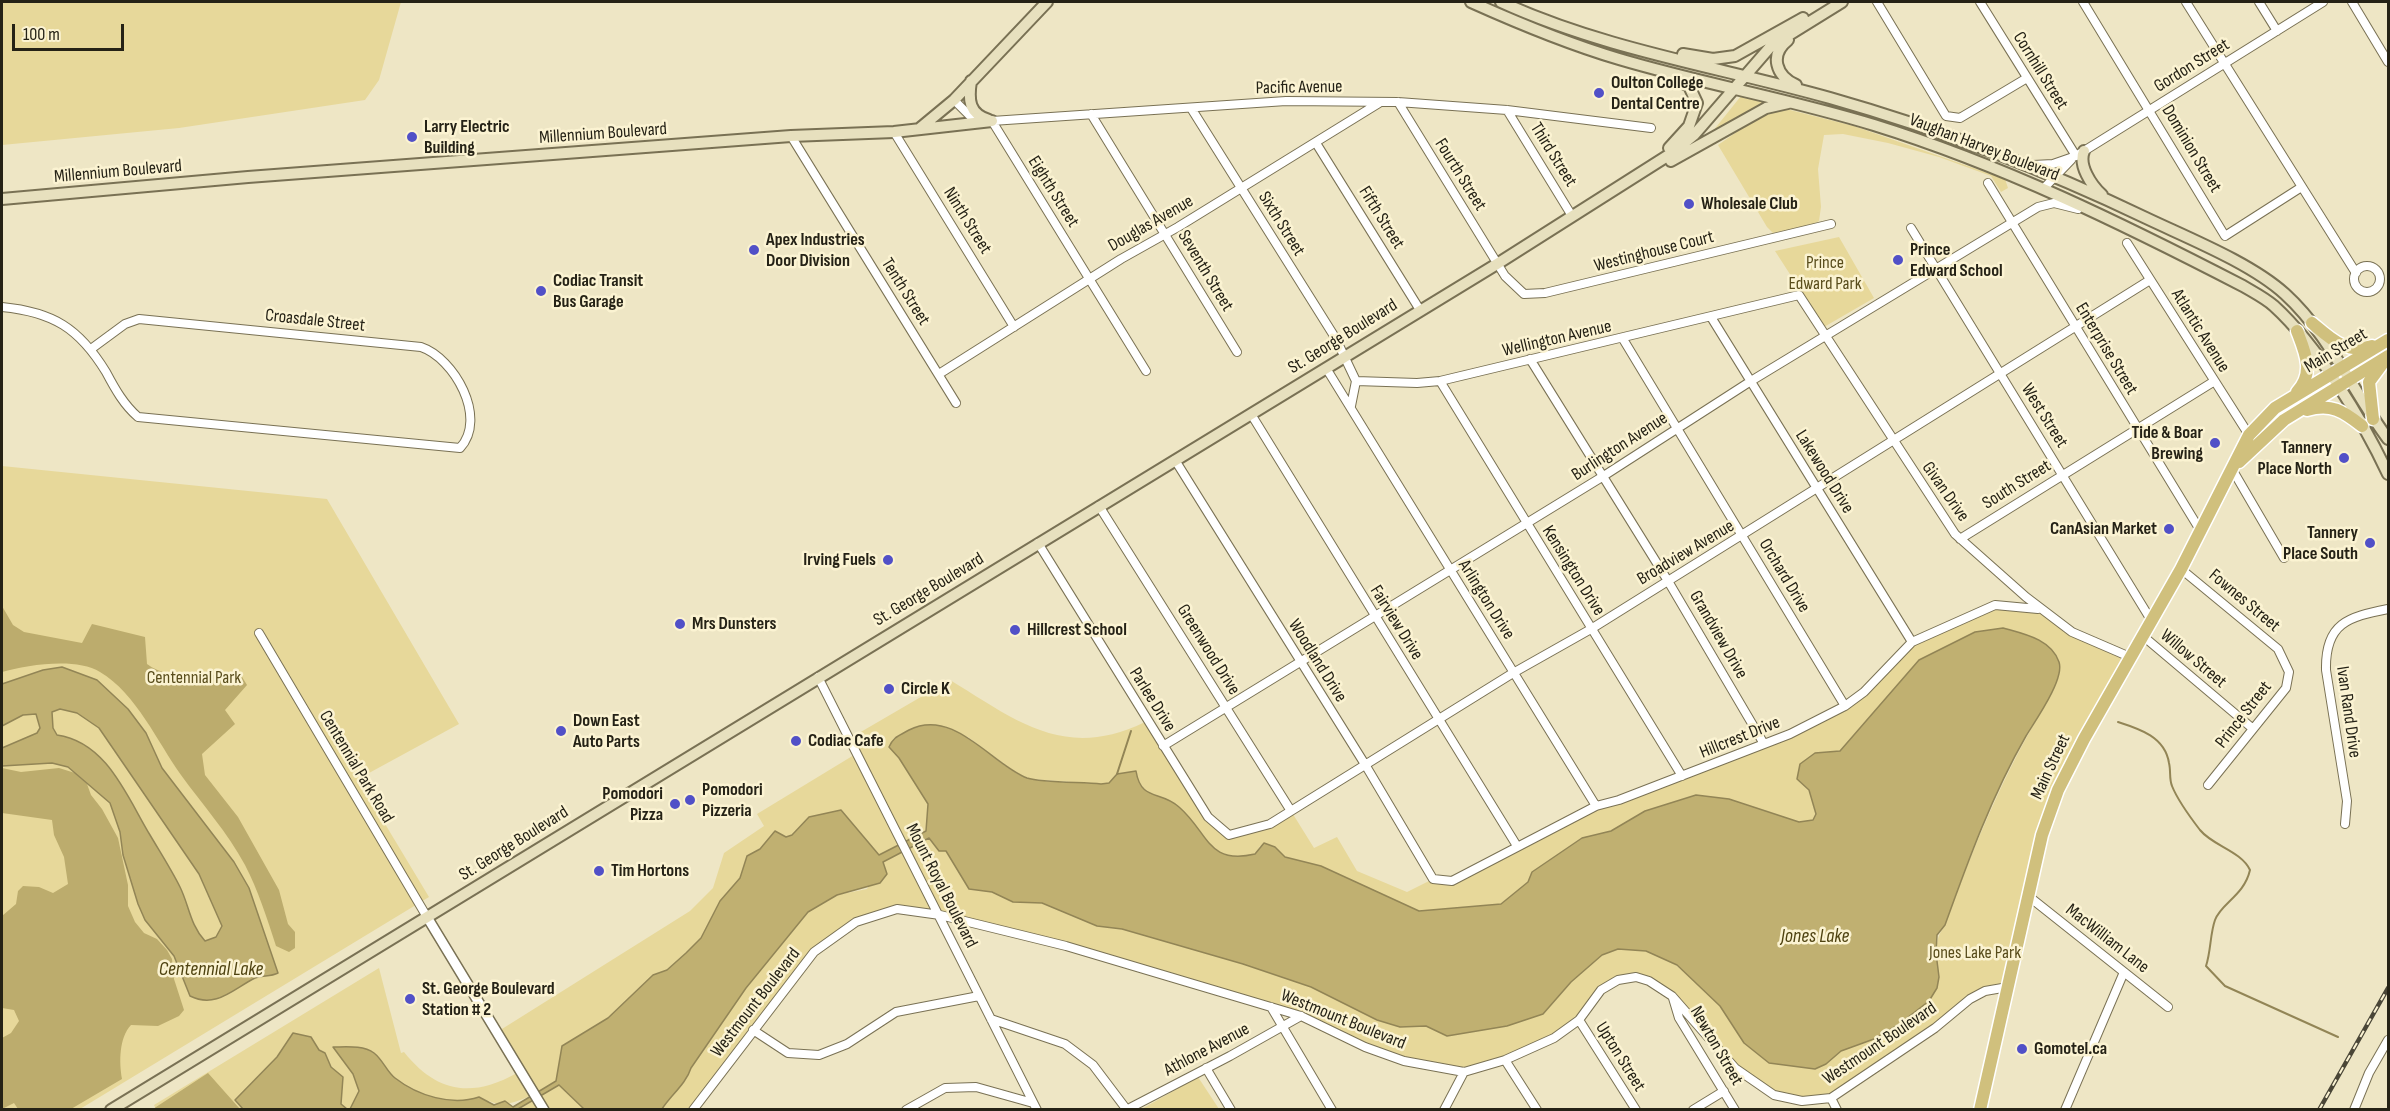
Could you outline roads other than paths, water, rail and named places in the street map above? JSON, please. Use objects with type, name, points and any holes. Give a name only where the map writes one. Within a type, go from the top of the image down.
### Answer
[{"type":"main road","points":[[918,129],[954,100],[1047,2]]},
{"type":"main road","name":"Vaughan Harvey Boulevard","points":[[1471,2],[1555,38],[1651,68],[1795,102],[1935,145],[2045,187],[2243,286],[2273,305],[2339,377]]},
{"type":"main road","name":"Vaughan Harvey Boulevard","points":[[1501,2],[1561,27],[1604,41],[1827,98],[1925,127],[2055,176],[2250,271],[2284,293],[2312,323],[2339,377],[2368,423],[2388,474]]},
{"type":"main road","points":[[1604,41],[1706,58],[1728,58],[1742,53],[1788,25],[1842,2]]},
{"type":"main road","points":[[1827,98],[1786,80],[1779,71],[1776,59],[1783,44],[1829,9]]},
{"type":"main road","name":"St. George Boulevard","points":[[111,1110],[1497,264],[1615,189],[1687,141],[1771,46],[1829,9]]},
{"type":"main road","points":[[1615,189],[1673,145],[1689,126],[1696,113],[1697,98],[1689,86],[1651,68]]},
{"type":"main road","points":[[971,81],[971,107],[978,115],[992,121]]},
{"type":"main road","points":[[1615,189],[1704,144],[1762,110],[1795,102]]},
{"type":"main road","name":"Millennium Boulevard","points":[[2,199],[248,177],[791,136],[894,132],[992,121]]},
{"type":"main road","points":[[2080,153],[2090,180],[2106,199]]},
{"type":"main road","points":[[2312,323],[2348,349],[2360,350],[2388,341]]},
{"type":"main road","points":[[2287,401],[2304,385],[2308,372],[2307,357],[2297,331]]},
{"type":"main road","name":"Main Street","points":[[2232,469],[2254,446],[2339,377],[2388,341]]},
{"type":"main road","points":[[2294,414],[2318,407],[2332,407],[2341,409],[2368,423],[2369,382],[2388,357]]},
{"type":"main road","name":"Main Street","points":[[1984,1108],[2027,895],[2042,835],[2058,790],[2181,568],[2249,435],[2276,408],[2287,401],[2388,357]]},
{"type":"main road","name":"Vaughan Harvey Boulevard","points":[[2368,423],[2388,439]]},
{"type":"street","points":[[1877,2],[1946,116],[1960,118],[2027,78]]},
{"type":"street","name":"Cornhill Street","points":[[1980,2],[2027,78],[2080,153]]},
{"type":"street","name":"Dominion Street","points":[[2083,2],[2225,236],[2300,188]]},
{"type":"street","points":[[2186,2],[2300,188],[2356,273]]},
{"type":"street","points":[[2259,2],[2277,31]]},
{"type":"street","name":"Gordon Street","points":[[2045,187],[2080,153],[2323,2]]},
{"type":"street","points":[[2352,2],[2388,62]]},
{"type":"street","name":"Pacific Avenue","points":[[954,100],[970,116],[992,121],[1286,100],[1398,102],[1507,111],[1651,128]]},
{"type":"street","name":"Douglas Avenue","points":[[939,374],[1380,102]]},
{"type":"street","name":"Fourth Street","points":[[1398,102],[1497,264]]},
{"type":"street","name":"Sixth Street","points":[[1191,108],[1344,357]]},
{"type":"street","name":"Third Street","points":[[1507,111],[1572,216]]},
{"type":"street","name":"Seventh Street","points":[[1091,114],[1237,352]]},
{"type":"street","name":"Eighth Street","points":[[992,121],[1146,370]]},
{"type":"street","name":"Ninth Street","points":[[894,132],[1014,327]]},
{"type":"street","name":"Tenth Street","points":[[791,136],[956,403]]},
{"type":"street","name":"Fifth Street","points":[[1316,142],[1420,310]]},
{"type":"street","name":"Gordon Street","points":[[2025,164],[2042,166],[2080,153]]},
{"type":"street","name":"Enterprise Street","points":[[1988,183],[2200,530]]},
{"type":"street","name":"Burlington Avenue","points":[[1163,746],[1300,663],[1449,568],[1602,477],[1751,381],[1937,271],[2038,207],[2054,203],[2101,215]]},
{"type":"street","name":"Westinghouse Court","points":[[1497,264],[1519,291],[1528,295],[1539,295],[1831,225]]},
{"type":"street","name":"West Street","points":[[1911,228],[2151,620]]},
{"type":"street","name":"Atlantic Avenue","points":[[2127,243],[2213,382],[2249,435]]},
{"type":"street","name":"Broadview Avenue","points":[[1229,835],[1270,824],[1514,673],[1592,629],[1743,536],[2151,280]]},
{"type":"street","name":"Givan Drive","points":[[1789,297],[1799,295],[1892,441],[1960,539],[2072,632],[2130,657]]},
{"type":"street","name":"Wellington Avenue","points":[[1356,381],[1417,383],[1440,381],[1623,339],[1789,297]]},
{"type":"street","points":[[2,307],[39,313],[60,322],[91,349]]},
{"type":"street","name":"Lakewood Drive","points":[[1711,317],[1912,642]]},
{"type":"street","name":"Croasdale Street","points":[[139,319],[421,347],[430,350],[446,363],[470,403],[472,415],[467,441],[460,448],[146,420],[138,417],[127,407],[91,349],[125,324],[139,319]]},
{"type":"street","name":"Orchard Drive","points":[[1623,339],[1845,706]]},
{"type":"street","points":[[1344,357],[1356,381],[1350,398],[1352,410]]},
{"type":"street","name":"Grandview Drive","points":[[1530,359],[1668,581],[1764,744]]},
{"type":"street","name":"Arlington Drive","points":[[1326,368],[1596,806]]},
{"type":"street","name":"Kensington Drive","points":[[1440,381],[1682,776]]},
{"type":"street","name":"South Street","points":[[1960,539],[2213,382]]},
{"type":"street","name":"Fairview Drive","points":[[1251,414],[1518,846]]},
{"type":"street","name":"Woodland Drive","points":[[1175,460],[1366,766],[1433,879]]},
{"type":"street","points":[[2232,469],[2284,558]]},
{"type":"street","name":"Greenwood Drive","points":[[1100,506],[1291,811]]},
{"type":"street","name":"Parlee Drive","points":[[1038,543],[1208,817],[1229,835]]},
{"type":"street","name":"Fownes Street","points":[[2181,568],[2278,649],[2285,659]]},
{"type":"street","name":"Hillcrest Drive","points":[[1433,879],[1452,881],[1596,806],[1619,800],[1764,744],[1845,706],[1864,692],[1912,642],[1995,606],[2022,606],[2043,610]]},
{"type":"street","name":"Ivan Rand Drive","points":[[2344,824],[2347,801],[2325,653],[2334,631],[2344,622],[2356,615],[2388,609]]},
{"type":"street","name":"Centennial Park Road","points":[[259,633],[427,917]]},
{"type":"street","name":"Willow Street","points":[[2143,636],[2252,728]]},
{"type":"street","name":"Prince Street","points":[[2208,785],[2286,688],[2289,672],[2285,659]]},
{"type":"street","name":"Mount Royal Boulevard","points":[[818,677],[1035,1106]]},
{"type":"street","name":"MacWilliam Lane","points":[[2027,895],[2168,1007]]},
{"type":"street","name":"Westmount Boulevard","points":[[693,1110],[814,952],[856,922],[897,909],[940,915],[1066,946],[1301,1016],[1365,1047],[1404,1061],[1464,1072],[1505,1060],[1554,1038],[1580,1020],[1601,990],[1618,980],[1636,977],[1649,981],[1672,996],[1718,1051],[1760,1087],[1774,1095],[1802,1101],[1831,1098],[1925,1035],[1970,999],[1985,991],[2008,987]]},
{"type":"street","points":[[427,917],[544,1110]]},
{"type":"street","points":[[2065,1110],[2124,972]]},
{"type":"street","points":[[753,1030],[788,1053],[819,1055],[847,1044],[896,1012],[979,996]]},
{"type":"street","name":"Newton Street","points":[[1672,996],[1680,1018],[1736,1110]]},
{"type":"street","points":[[1271,1007],[1332,1110]]},
{"type":"street","name":"Athlone Avenue","points":[[1127,1109],[1301,1016]]},
{"type":"street","points":[[991,1019],[1065,1044],[1093,1065],[1127,1109]]},
{"type":"street","name":"Upton Street","points":[[1580,1020],[1636,1110]]},
{"type":"street","points":[[2354,1110],[2369,1073],[2388,1040]]},
{"type":"street","points":[[1505,1060],[1537,1110]]},
{"type":"street","points":[[1206,1068],[1231,1110]]},
{"type":"street","points":[[1444,1110],[1464,1072]]},
{"type":"street","points":[[906,1110],[945,1088],[976,1087],[1035,1106]]},
{"type":"street","points":[[1693,1110],[1724,1091]]},
{"type":"street","points":[[1831,1098],[1837,1110]]},
{"type":"water","name":"Jones Lake","points":[[2003,628],[2028,635],[2050,648],[2059,662],[2060,669],[2054,689],[2002,781],[1945,925],[1937,935],[1936,953],[1939,977],[1937,988],[1929,1001],[1898,1025],[1874,1039],[1841,1051],[1826,1064],[1815,1069],[1769,1063],[1744,1043],[1720,1006],[1677,965],[1646,951],[1618,949],[1602,955],[1571,982],[1543,1014],[1507,1026],[1447,1036],[1426,1026],[1400,1027],[1377,1020],[1311,987],[1243,964],[1122,929],[1097,926],[1042,903],[1013,902],[992,892],[969,889],[946,851],[939,851],[929,838],[883,862],[887,874],[880,883],[837,895],[808,912],[746,988],[691,1068],[686,1079],[662,1109],[584,1109],[559,1085],[518,1109],[350,1109],[359,1091],[353,1074],[333,1047],[370,1050],[395,1078],[414,1090],[436,1098],[469,1100],[479,1097],[494,1105],[505,1101],[513,1107],[556,1081],[562,1046],[608,1018],[653,975],[667,970],[701,938],[720,901],[740,878],[747,856],[760,849],[775,831],[786,837],[792,835],[809,817],[841,810],[879,855],[926,831],[928,804],[899,758],[889,747],[900,735],[926,725],[942,726],[957,732],[972,740],[1014,771],[1034,780],[1101,784],[1109,783],[1117,774],[1136,771],[1142,787],[1147,792],[1179,807],[1210,844],[1227,855],[1255,854],[1264,843],[1275,847],[1285,857],[1321,866],[1419,911],[1501,904],[1528,882],[1532,872],[1582,838],[1611,831],[1645,811],[1696,795],[1729,799],[1799,822],[1813,820],[1816,814],[1809,790],[1797,779],[1800,764],[1815,753],[1840,751],[1919,660],[1975,632]]},
{"type":"water","name":"Centennial Lake","points":[[62,667],[97,680],[128,709],[146,733],[162,768],[234,862],[249,888],[278,973],[255,978],[216,999],[199,999],[190,996],[174,956],[145,920],[138,904],[123,855],[120,832],[110,803],[68,767],[52,763],[2,766],[2,748],[37,733],[40,728],[36,714],[23,715],[2,726],[2,684],[43,670]],"holes":[[[60,709],[77,713],[99,728],[199,874],[222,926],[216,937],[205,941],[200,935],[177,880],[114,773],[89,748],[57,735],[53,728],[52,712]]]},
{"type":"water","points":[[293,1033],[311,1037],[319,1050],[325,1053],[331,1067],[343,1077],[341,1104],[347,1109],[243,1109],[235,1100],[277,1057]]},
{"type":"waterway","points":[[2118,722],[2143,731],[2157,740],[2167,754],[2172,786],[2188,814],[2206,836],[2234,853],[2246,863],[2250,870],[2243,886],[2215,920],[2206,966],[2225,986],[2338,1037]]},
{"type":"waterway","points":[[1117,774],[1131,731]]},
{"type":"railway","points":[[2319,1110],[2388,988]]},
{"type":"place","name":"Oulton College Dental Centre","points":[[1599,93]]},
{"type":"place","name":"Larry Electric Building","points":[[412,137]]},
{"type":"place","name":"Wholesale Club","points":[[1689,204]]},
{"type":"place","name":"Apex Industries Door Division","points":[[754,250]]},
{"type":"place","name":"Prince Edward School","points":[[1898,260]]},
{"type":"place","name":"Codiac Transit Bus Garage","points":[[541,291]]},
{"type":"place","name":"Tide & Boar Brewing","points":[[2215,443]]},
{"type":"place","name":"Tannery Place North","points":[[2344,458]]},
{"type":"place","name":"CanAsian Market","points":[[2169,529]]},
{"type":"place","name":"Tannery Place South","points":[[2370,543]]},
{"type":"place","name":"Irving Fuels","points":[[888,560]]},
{"type":"place","name":"Mrs Dunsters","points":[[680,624]]},
{"type":"place","name":"Hillcrest School","points":[[1015,630]]},
{"type":"place","name":"Circle K","points":[[889,689]]},
{"type":"place","name":"Down East Auto Parts","points":[[561,731]]},
{"type":"place","name":"Codiac Cafe","points":[[796,741]]},
{"type":"place","name":"Pomodori Pizzeria","points":[[690,800]]},
{"type":"place","name":"Pomodori Pizza","points":[[675,804]]},
{"type":"place","name":"Tim Hortons","points":[[599,871]]},
{"type":"place","name":"St. George Boulevard Station # 2","points":[[410,999]]},
{"type":"place","name":"Gomotel.ca","points":[[2022,1049]]},
{"type":"park label","name":"Prince Edward Park","points":[[1825,273]]},
{"type":"park label","name":"Centennial Park","points":[[194,678]]},
{"type":"park label","name":"Jones Lake Park","points":[[1975,953]]}]
